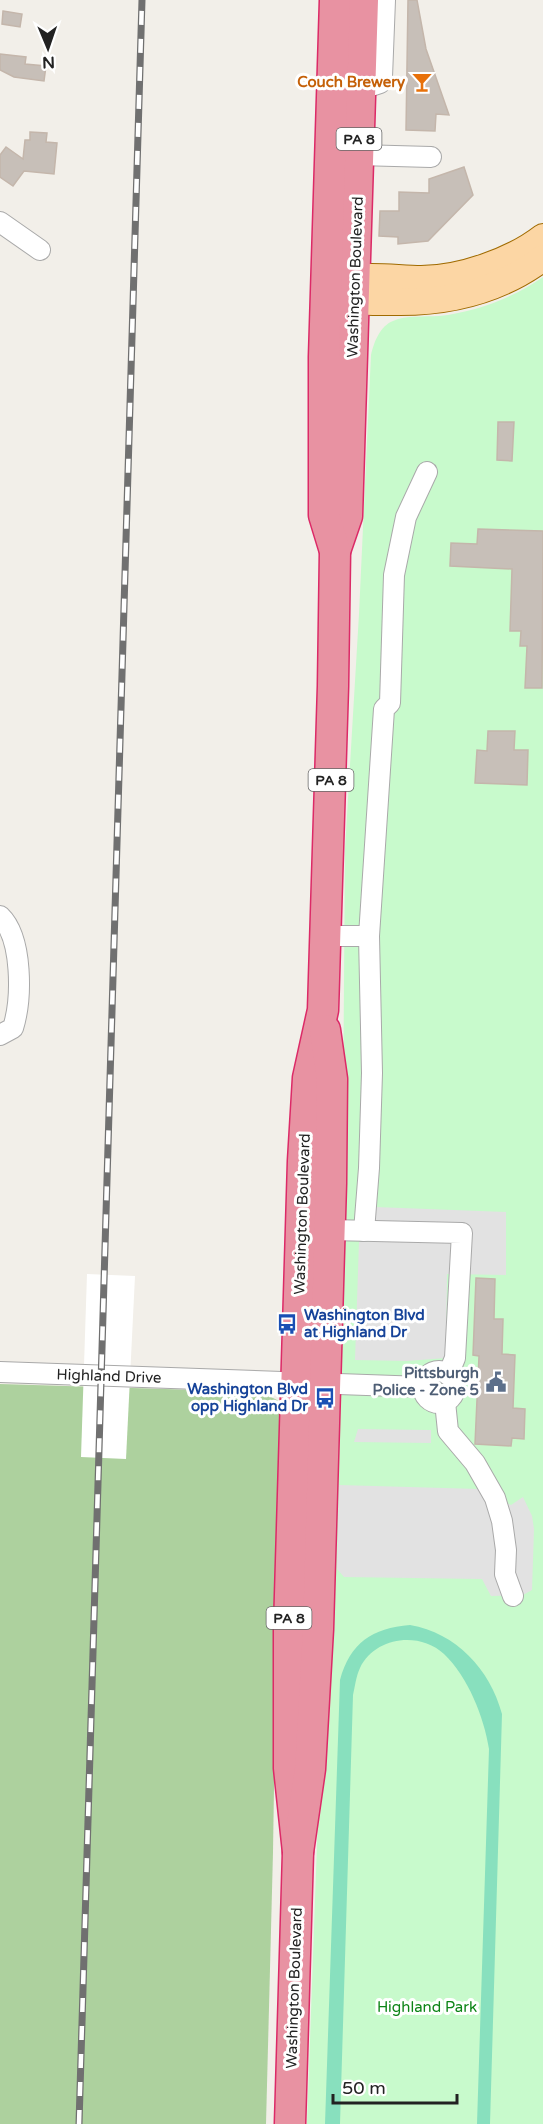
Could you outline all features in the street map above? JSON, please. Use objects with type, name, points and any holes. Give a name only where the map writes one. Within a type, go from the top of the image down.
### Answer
[{"type":"highway","name":"Washington Boulevard","points":[[335,0],[358,155],[347,516],[335,551]]},
{"type":"highway","name":"Washington Boulevard","points":[[290,2124],[298,1852],[289,1768],[289,1628],[311,1383],[330,1230],[332,1079],[323,1010],[335,551],[324,515],[326,290],[346,84],[363,0]]},
{"type":"highway","name":"Washington Boulevard","points":[[311,1383],[303,1161],[308,1078],[323,1010]]},
{"type":"main road","points":[[326,290],[354,290],[465,273],[528,248],[543,237]]},
{"type":"main road","points":[[354,290],[423,302],[454,298],[502,282],[543,258]]},
{"type":"street","points":[[346,84],[374,85],[380,82],[385,0]]},
{"type":"street","points":[[358,155],[431,157]]},
{"type":"street","points":[[0,222],[40,250]]},
{"type":"street","points":[[364,1231],[369,1168],[372,1073],[369,936],[384,709],[390,703],[394,575],[406,517],[427,472]]},
{"type":"street","points":[[0,916],[8,924],[16,953],[20,987],[14,1028],[0,1035]]},
{"type":"street","points":[[325,936],[369,936]]},
{"type":"street","points":[[330,1230],[462,1233],[455,1358],[448,1375]]},
{"type":"street","name":"Highland Drive","points":[[0,1372],[423,1387]]},
{"type":"street","points":[[445,1402],[435,1402],[426,1397],[423,1387],[430,1374],[439,1372],[448,1375],[454,1382],[454,1392],[445,1402],[448,1431],[475,1463],[495,1498],[502,1521],[506,1550],[505,1574],[513,1596]]},
{"type":"green space","name":"Highland Park","points":[[543,277],[543,2124],[307,2124],[343,1116],[345,849],[371,355],[376,340],[388,323],[410,317],[453,314],[480,307],[506,298]]},
{"type":"green space","points":[[0,1384],[261,1392],[277,1400],[280,1406],[266,2124],[0,2124]]},
{"type":"green space","points":[[410,1625],[442,1636],[469,1656],[489,1682],[502,1714],[490,2124],[477,2124],[489,1749],[474,1698],[453,1663],[434,1647],[410,1640],[398,1641],[376,1649],[360,1668],[353,1695],[340,2124],[325,2124],[340,1680],[350,1656],[364,1640],[384,1630]]},
{"type":"shaded area","points":[[375,1207],[506,1212],[506,1275],[447,1274],[446,1358],[407,1361],[355,1360],[359,1242],[374,1241]]},
{"type":"shaded area","points":[[358,1429],[431,1430],[431,1443],[354,1442]]},
{"type":"shaded area","points":[[339,1485],[479,1489],[511,1505],[523,1497],[532,1516],[534,1529],[532,1590],[523,1595],[491,1596],[482,1579],[344,1577],[337,1569]]},
{"type":"pier","points":[[87,1274],[135,1276],[126,1459],[81,1457]]},
{"type":"building","name":"Couch Brewery","points":[[408,0],[417,0],[426,49],[449,115],[436,114],[435,131],[406,130]]},
{"type":"building","points":[[3,11],[22,14],[20,27],[2,24]]},
{"type":"building","points":[[0,54],[26,57],[25,64],[46,66],[44,81],[14,77],[0,70]]},
{"type":"building","points":[[30,132],[47,133],[46,142],[57,143],[54,174],[24,171],[13,186],[0,177],[0,155],[6,147],[23,159],[25,140],[30,140]]},
{"type":"building","points":[[464,167],[473,195],[428,241],[398,244],[398,237],[379,236],[380,211],[399,211],[399,192],[429,193],[429,179]]},
{"type":"building","points":[[498,422],[514,422],[512,461],[497,460]]},
{"type":"building","points":[[478,529],[543,531],[542,688],[525,688],[527,646],[520,646],[521,631],[510,631],[512,569],[450,566],[451,543],[477,544]]},
{"type":"building","points":[[488,731],[515,731],[514,750],[528,750],[527,785],[475,783],[477,750],[487,751]]},
{"type":"building","name":"Pittsburgh Police - Zone 5","points":[[476,1278],[495,1279],[494,1319],[503,1319],[502,1354],[515,1355],[513,1408],[525,1409],[524,1439],[512,1438],[511,1446],[475,1444],[479,1356],[473,1355]]},
{"type":"railway","points":[[79,2124],[142,0]]},
{"type":"place","name":"Couch Brewery","points":[[422,82]]},
{"type":"place","name":"Washington Blvd at Highland Dr","points":[[287,1324]]},
{"type":"place","name":"Pittsburgh Police - Zone 5","points":[[496,1382]]},
{"type":"place","name":"Washington Blvd opp Highland Dr","points":[[325,1398]]}]
